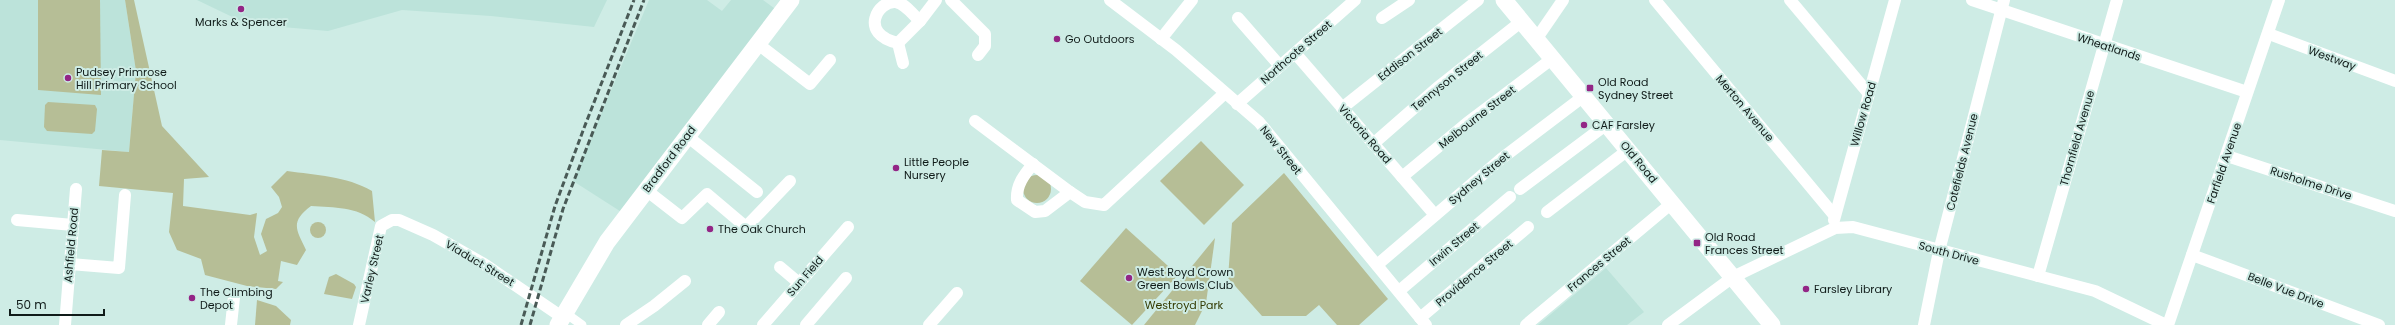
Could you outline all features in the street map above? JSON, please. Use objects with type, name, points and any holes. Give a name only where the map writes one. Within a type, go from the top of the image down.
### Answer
[{"type":"main road","name":"Old Road","points":[[1504,0],[1537,38],[1772,325]]},
{"type":"main road","name":"Bradford Road","points":[[562,318],[606,242],[758,44],[785,2]]},
{"type":"street","points":[[898,43],[920,21],[936,0]]},
{"type":"street","points":[[951,0],[985,34],[985,46],[978,55]]},
{"type":"street","points":[[1161,39],[1192,0]]},
{"type":"street","name":"Northcote Street","points":[[1237,104],[1355,0]]},
{"type":"street","points":[[1382,18],[1409,0]]},
{"type":"street","name":"Eddison Street","points":[[1342,108],[1478,0]]},
{"type":"street","points":[[1537,38],[1563,0]]},
{"type":"street","name":"Merton Avenue","points":[[1655,0],[1834,215]]},
{"type":"street","points":[[1790,0],[1869,94]]},
{"type":"street","name":"Willow Road","points":[[1835,228],[1834,215],[1895,0]]},
{"type":"street","name":"Wheatlands","points":[[1972,0],[2002,6],[2103,45],[2248,92]]},
{"type":"street","name":"Thornfield Avenue","points":[[2038,276],[2117,0]]},
{"type":"street","name":"Farfield Avenue","points":[[2167,325],[2227,156],[2279,0]]},
{"type":"street","name":"New Street","points":[[1113,1],[1161,39],[1259,122],[1424,321]]},
{"type":"street","points":[[898,43],[887,40],[879,34],[875,27],[875,17],[880,9],[888,3],[896,2],[907,7],[920,21]]},
{"type":"street","name":"Cotefields Avenue","points":[[1924,325],[1939,251],[2002,6]]},
{"type":"street","points":[[1238,18],[1280,66]]},
{"type":"street","name":"Tennyson Street","points":[[1373,144],[1437,88],[1522,21]]},
{"type":"street","name":"Westway","points":[[2268,34],[2395,81]]},
{"type":"street","points":[[898,43],[904,63]]},
{"type":"street","points":[[758,44],[810,84],[830,60]]},
{"type":"street","name":"Victoria Road","points":[[1295,53],[1435,215]]},
{"type":"street","name":"Melbourne Street","points":[[1402,177],[1467,123],[1553,58]]},
{"type":"street","points":[[975,121],[1085,202],[1104,205],[1225,93]]},
{"type":"street","name":"Sydney Street","points":[[1377,265],[1501,159],[1584,96]]},
{"type":"street","name":"Irwin Street","points":[[1399,291],[1515,193],[1607,124]]},
{"type":"street","points":[[687,136],[757,192]]},
{"type":"street","points":[[1547,212],[1628,150]]},
{"type":"street","name":"Rusholme Drive","points":[[2227,156],[2395,211]]},
{"type":"street","points":[[1033,164],[1022,178],[1017,192],[1017,200],[1035,212],[1045,211],[1070,192]]},
{"type":"street","points":[[646,190],[682,218],[707,194],[746,227],[790,181]]},
{"type":"street","name":"Ashfield Road","points":[[64,325],[76,189]]},
{"type":"street","points":[[70,264],[119,268],[125,195]]},
{"type":"street","name":"Frances Street","points":[[1526,325],[1672,203]]},
{"type":"street","points":[[17,220],[73,225]]},
{"type":"street","name":"Viaduct Street","points":[[392,220],[399,220],[433,235],[484,264],[562,318]]},
{"type":"street","name":"Varley Street","points":[[359,325],[381,226],[392,220]]},
{"type":"street","name":"Sun Field","points":[[763,325],[848,227]]},
{"type":"street","name":"Providence Street","points":[[1424,321],[1528,227]]},
{"type":"street","name":"South Drive","points":[[1668,325],[1734,277],[1835,228],[1853,227],[1939,251],[2095,291],[2167,325]]},
{"type":"street","name":"Belle Vue Drive","points":[[2192,255],[2379,325]]},
{"type":"street","points":[[780,267],[799,283]]},
{"type":"street","points":[[806,325],[846,278]]},
{"type":"street","points":[[626,325],[654,306],[685,281]]},
{"type":"street","points":[[929,325],[957,293]]},
{"type":"street","points":[[231,325],[234,297]]},
{"type":"street","points":[[708,325],[719,312]]},
{"type":"street","points":[[562,318],[582,325]]},
{"type":"shaded area","name":"Pudsey Primrose Hill Primary School","points":[[0,0],[125,0],[136,71],[129,152],[0,140]]},
{"type":"shaded area","points":[[197,0],[607,0],[594,27],[491,16],[402,10],[328,31],[247,24]]},
{"type":"shaded area","points":[[649,0],[707,0],[722,11],[731,0],[763,0],[778,11],[623,213],[573,181]]},
{"type":"shaded area","points":[[1606,268],[1644,312],[1627,325],[1538,325]]},
{"type":"green space","points":[[38,0],[100,0],[101,95],[38,90]]},
{"type":"green space","points":[[125,0],[134,0],[162,126],[209,177],[184,179],[183,206],[250,215],[257,213],[254,237],[260,255],[267,251],[261,234],[266,219],[278,213],[282,207],[279,197],[271,187],[287,171],[341,179],[372,191],[375,222],[353,210],[311,206],[304,212],[298,221],[298,231],[306,250],[297,265],[281,261],[278,281],[283,282],[276,289],[247,286],[205,275],[201,259],[177,250],[169,232],[173,193],[99,186],[102,150],[129,152],[136,71]]},
{"type":"green space","points":[[48,102],[95,105],[97,109],[95,131],[92,134],[47,131],[44,127],[45,105]]},
{"type":"green space","points":[[1201,141],[1244,185],[1204,225],[1160,181]]},
{"type":"green space","points":[[1284,173],[1388,299],[1359,325],[1337,325],[1319,305],[1306,316],[1262,316],[1228,278],[1232,223]]},
{"type":"green space","points":[[1037,175],[1047,179],[1051,189],[1047,199],[1037,203],[1027,199],[1023,189],[1027,179]]},
{"type":"green space","points":[[318,222],[324,224],[326,230],[324,236],[318,238],[312,236],[310,230],[312,224]]},
{"type":"green space","name":"West Royd Crown Green Bowls Club","points":[[1126,228],[1178,275],[1132,325],[1080,281]]},
{"type":"green space","name":"Westroyd Park","points":[[1215,238],[1206,303],[1195,325],[1144,325]]},
{"type":"green space","points":[[336,274],[354,284],[356,287],[352,299],[324,294],[329,277]]},
{"type":"green space","points":[[257,300],[276,306],[291,320],[290,325],[255,325]]},
{"type":"railway","points":[[521,325],[555,206],[634,0]]},
{"type":"railway","points":[[530,325],[563,209],[644,0]]},
{"type":"place","name":"Marks & Spencer","points":[[241,9]]},
{"type":"place","name":"Go Outdoors","points":[[1057,39]]},
{"type":"place","name":"Pudsey Primrose Hill Primary School","points":[[68,78]]},
{"type":"place","name":"Old Road Sydney Street","points":[[1590,88]]},
{"type":"place","name":"CAF Farsley","points":[[1584,125]]},
{"type":"place","name":"Little People Nursery","points":[[896,168]]},
{"type":"place","name":"The Oak Church","points":[[710,229]]},
{"type":"place","name":"Old Road Frances Street","points":[[1697,243]]},
{"type":"place","name":"West Royd Crown Green Bowls Club","points":[[1129,278]]},
{"type":"place","name":"Farsley Library","points":[[1806,289]]},
{"type":"place","name":"The Climbing Depot","points":[[192,298]]}]
